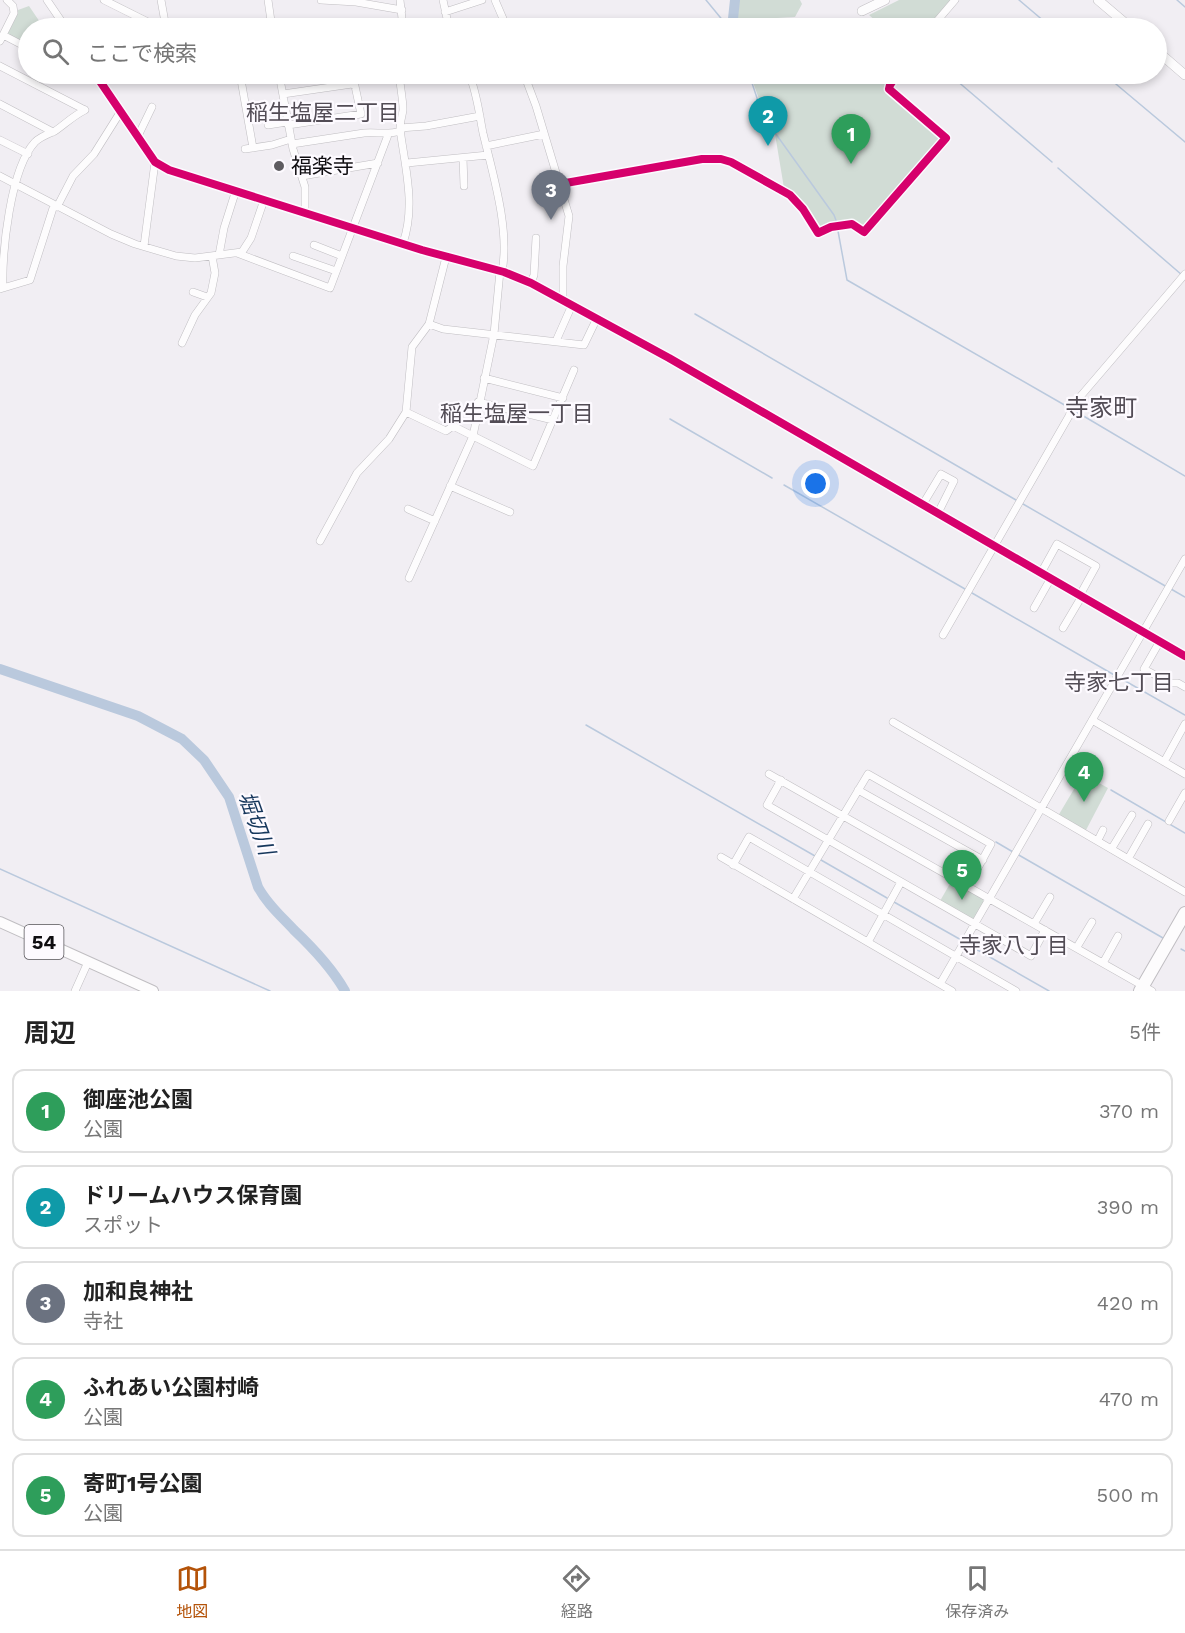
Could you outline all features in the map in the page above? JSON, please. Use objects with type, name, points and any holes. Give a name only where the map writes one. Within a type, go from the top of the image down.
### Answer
[{"type":"highway","points":[[1147,990],[1185,913]]},
{"type":"highway","points":[[1147,990],[1185,927]]},
{"type":"main road","name":"54","points":[[0,922],[153,991]]},
{"type":"street","points":[[7,0],[13,6],[14,13],[2,38],[18,44]]},
{"type":"street","points":[[47,0],[59,18]]},
{"type":"street","points":[[104,0],[140,18]]},
{"type":"street","points":[[161,0],[164,18]]},
{"type":"street","points":[[268,0],[271,18]]},
{"type":"street","points":[[321,0],[356,2],[402,10]]},
{"type":"street","points":[[400,0],[403,18]]},
{"type":"street","points":[[443,0],[447,18]]},
{"type":"street","points":[[446,12],[482,0]]},
{"type":"street","points":[[495,0],[503,18]]},
{"type":"street","points":[[862,11],[885,0]]},
{"type":"street","points":[[940,18],[955,0]]},
{"type":"street","points":[[1098,0],[1119,18]]},
{"type":"street","points":[[1167,59],[1185,75]]},
{"type":"street","points":[[0,66],[18,73]]},
{"type":"street","points":[[41,84],[85,110],[70,117],[53,132],[36,140],[14,183],[2,256],[1,289],[30,280],[56,206],[73,176],[94,154],[121,111]]},
{"type":"street","points":[[102,84],[155,162],[169,170],[446,257],[501,272],[531,284],[669,358],[1185,655]]},
{"type":"street","points":[[241,84],[249,148],[364,133],[375,132],[388,135],[401,129],[480,116]]},
{"type":"street","points":[[282,84],[291,141],[306,192],[305,213]]},
{"type":"street","points":[[268,125],[361,114],[355,86],[352,84],[283,94]]},
{"type":"street","points":[[400,84],[403,110],[401,129],[406,163],[409,218],[403,243]]},
{"type":"street","points":[[409,578],[473,436],[478,402],[494,334],[504,261],[502,225],[473,84]]},
{"type":"street","points":[[527,84],[569,216],[563,266],[563,300]]},
{"type":"street","points":[[560,183],[702,159],[722,159],[790,195],[803,209],[818,233],[831,227],[852,224],[864,232],[946,138],[890,88],[891,84]]},
{"type":"street","points":[[0,104],[53,132]]},
{"type":"street","points":[[138,136],[152,107]]},
{"type":"street","points":[[486,146],[544,134]]},
{"type":"street","points":[[237,253],[330,288],[388,135]]},
{"type":"street","points":[[0,140],[28,154]]},
{"type":"street","points":[[406,163],[488,155]]},
{"type":"street","points":[[463,158],[464,186]]},
{"type":"street","points":[[144,246],[155,162]]},
{"type":"street","points":[[302,176],[378,163]]},
{"type":"street","points":[[0,176],[111,234],[135,244],[185,257],[242,252],[251,238],[264,200]]},
{"type":"street","points":[[182,343],[195,315],[210,293],[215,273],[216,255],[236,190]]},
{"type":"street","points":[[0,226],[8,223]]},
{"type":"street","points":[[531,284],[534,276],[536,238]]},
{"type":"street","points":[[314,245],[342,256]]},
{"type":"street","points":[[293,255],[336,271]]},
{"type":"street","points":[[320,541],[357,473],[388,439],[406,412],[412,347],[429,324],[446,257]]},
{"type":"street","points":[[943,635],[1071,410],[1184,275]]},
{"type":"street","points":[[193,292],[207,297]]},
{"type":"street","points":[[556,341],[572,305]]},
{"type":"street","points":[[429,324],[444,329],[584,345],[597,318]]},
{"type":"street","points":[[406,412],[446,431],[453,426],[533,466],[574,370]]},
{"type":"street","points":[[484,378],[563,398]]},
{"type":"street","points":[[478,402],[553,420]]},
{"type":"street","points":[[923,504],[941,474],[954,481],[938,513]]},
{"type":"street","points":[[450,486],[510,512]]},
{"type":"street","points":[[408,509],[435,521]]},
{"type":"street","points":[[1041,573],[1057,544],[1096,566],[1063,628]]},
{"type":"street","points":[[940,984],[1185,559]]},
{"type":"street","points":[[1034,608],[1051,578]]},
{"type":"street","points":[[1160,641],[1144,669],[1170,683],[1178,683],[1185,687]]},
{"type":"street","points":[[1092,720],[1185,774]]},
{"type":"street","points":[[893,722],[1185,892]]},
{"type":"street","points":[[1164,762],[1185,724]]},
{"type":"street","points":[[769,774],[1077,947],[1147,990]]},
{"type":"street","points":[[793,899],[868,774],[991,844],[968,886]]},
{"type":"street","points":[[781,780],[767,805],[1031,956],[1045,930]]},
{"type":"street","points":[[858,790],[983,860]]},
{"type":"street","points":[[1169,821],[1185,793]]},
{"type":"street","points":[[1112,848],[1132,815]]},
{"type":"street","points":[[1128,859],[1148,824]]},
{"type":"street","points":[[1098,840],[1103,830]]},
{"type":"street","points":[[733,865],[749,837],[1016,991]]},
{"type":"street","points":[[721,857],[952,991]]},
{"type":"street","points":[[868,942],[901,882]]},
{"type":"street","points":[[1034,924],[1050,897]]},
{"type":"street","points":[[1077,947],[1092,922]]},
{"type":"street","points":[[1103,963],[1118,936]]},
{"type":"street","points":[[75,991],[88,962]]},
{"type":"shaded area","points":[[736,0],[800,0],[802,4],[795,17],[735,18]]},
{"type":"shaded area","points":[[899,0],[952,0],[937,18],[872,18],[869,15]]},
{"type":"shaded area","points":[[29,6],[37,18],[18,18],[18,40],[7,32],[18,10]]},
{"type":"shaded area","points":[[754,84],[887,84],[887,89],[941,136],[941,141],[865,229],[848,222],[820,229],[798,198],[784,188],[774,128],[764,113]]},
{"type":"shaded area","points":[[1083,774],[1108,788],[1085,832],[1058,816]]},
{"type":"shaded area","points":[[952,880],[983,898],[984,903],[975,918],[971,919],[940,901]]},
{"type":"waterway","points":[[706,0],[721,18]]},
{"type":"waterway","points":[[733,18],[735,0]]},
{"type":"waterway","points":[[1019,0],[1040,18]]},
{"type":"waterway","points":[[1177,0],[1185,7]]},
{"type":"waterway","points":[[752,84],[763,116],[834,215],[837,223]]},
{"type":"waterway","points":[[961,84],[1052,162]]},
{"type":"waterway","points":[[1116,84],[1185,142]]},
{"type":"waterway","points":[[1058,168],[1182,275]]},
{"type":"waterway","points":[[838,231],[847,280],[1068,407]]},
{"type":"waterway","points":[[695,314],[1016,500]]},
{"type":"waterway","points":[[1075,411],[1185,476]]},
{"type":"waterway","points":[[670,419],[772,478]]},
{"type":"waterway","points":[[784,485],[965,589]]},
{"type":"waterway","points":[[1023,504],[1167,587]]},
{"type":"waterway","points":[[1171,589],[1185,597]]},
{"type":"waterway","points":[[972,593],[1116,676]]},
{"type":"waterway","name":"堀切川","points":[[0,669],[138,716],[182,739],[204,760],[229,797],[258,887],[274,910],[322,959],[345,991]]},
{"type":"waterway","points":[[1120,678],[1185,715]]},
{"type":"waterway","points":[[586,725],[815,856]]},
{"type":"waterway","points":[[1111,790],[1185,833]]},
{"type":"waterway","points":[[996,842],[1013,852]]},
{"type":"waterway","points":[[1017,854],[1163,938]]},
{"type":"waterway","points":[[821,860],[887,898]]},
{"type":"waterway","points":[[0,869],[270,991]]},
{"type":"waterway","points":[[894,902],[963,941]]},
{"type":"waterway","points":[[967,944],[1049,991]]},
{"type":"waterway","points":[[1181,949],[1185,951]]},
{"type":"cycle path","points":[[102,84],[155,162],[169,170],[422,250],[504,272],[531,283],[669,358],[1185,656]]},
{"type":"cycle path","points":[[560,184],[702,159],[721,159],[731,162],[790,195],[803,209],[818,233],[831,227],[852,224],[864,232],[946,138],[889,89],[891,84]]},
{"type":"place","name":"ドリームハウス保育園","points":[[768,146]]},
{"type":"place","name":"御座池公園","points":[[851,164]]},
{"type":"place","name":"福楽寺","points":[[279,166]]},
{"type":"place","name":"加和良神社","points":[[551,220]]},
{"type":"place","name":"ふれあい公園村崎","points":[[1084,802]]},
{"type":"place","name":"寄町1号公園","points":[[962,900]]},
{"type":"district","name":"稲生塩屋二丁目","points":[[323,112]]},
{"type":"district","name":"寺家町","points":[[1101,408]]},
{"type":"district","name":"稲生塩屋一丁目","points":[[517,413]]},
{"type":"district","name":"寺家七丁目","points":[[1119,682]]},
{"type":"district","name":"寺家八丁目","points":[[1014,945]]}]
